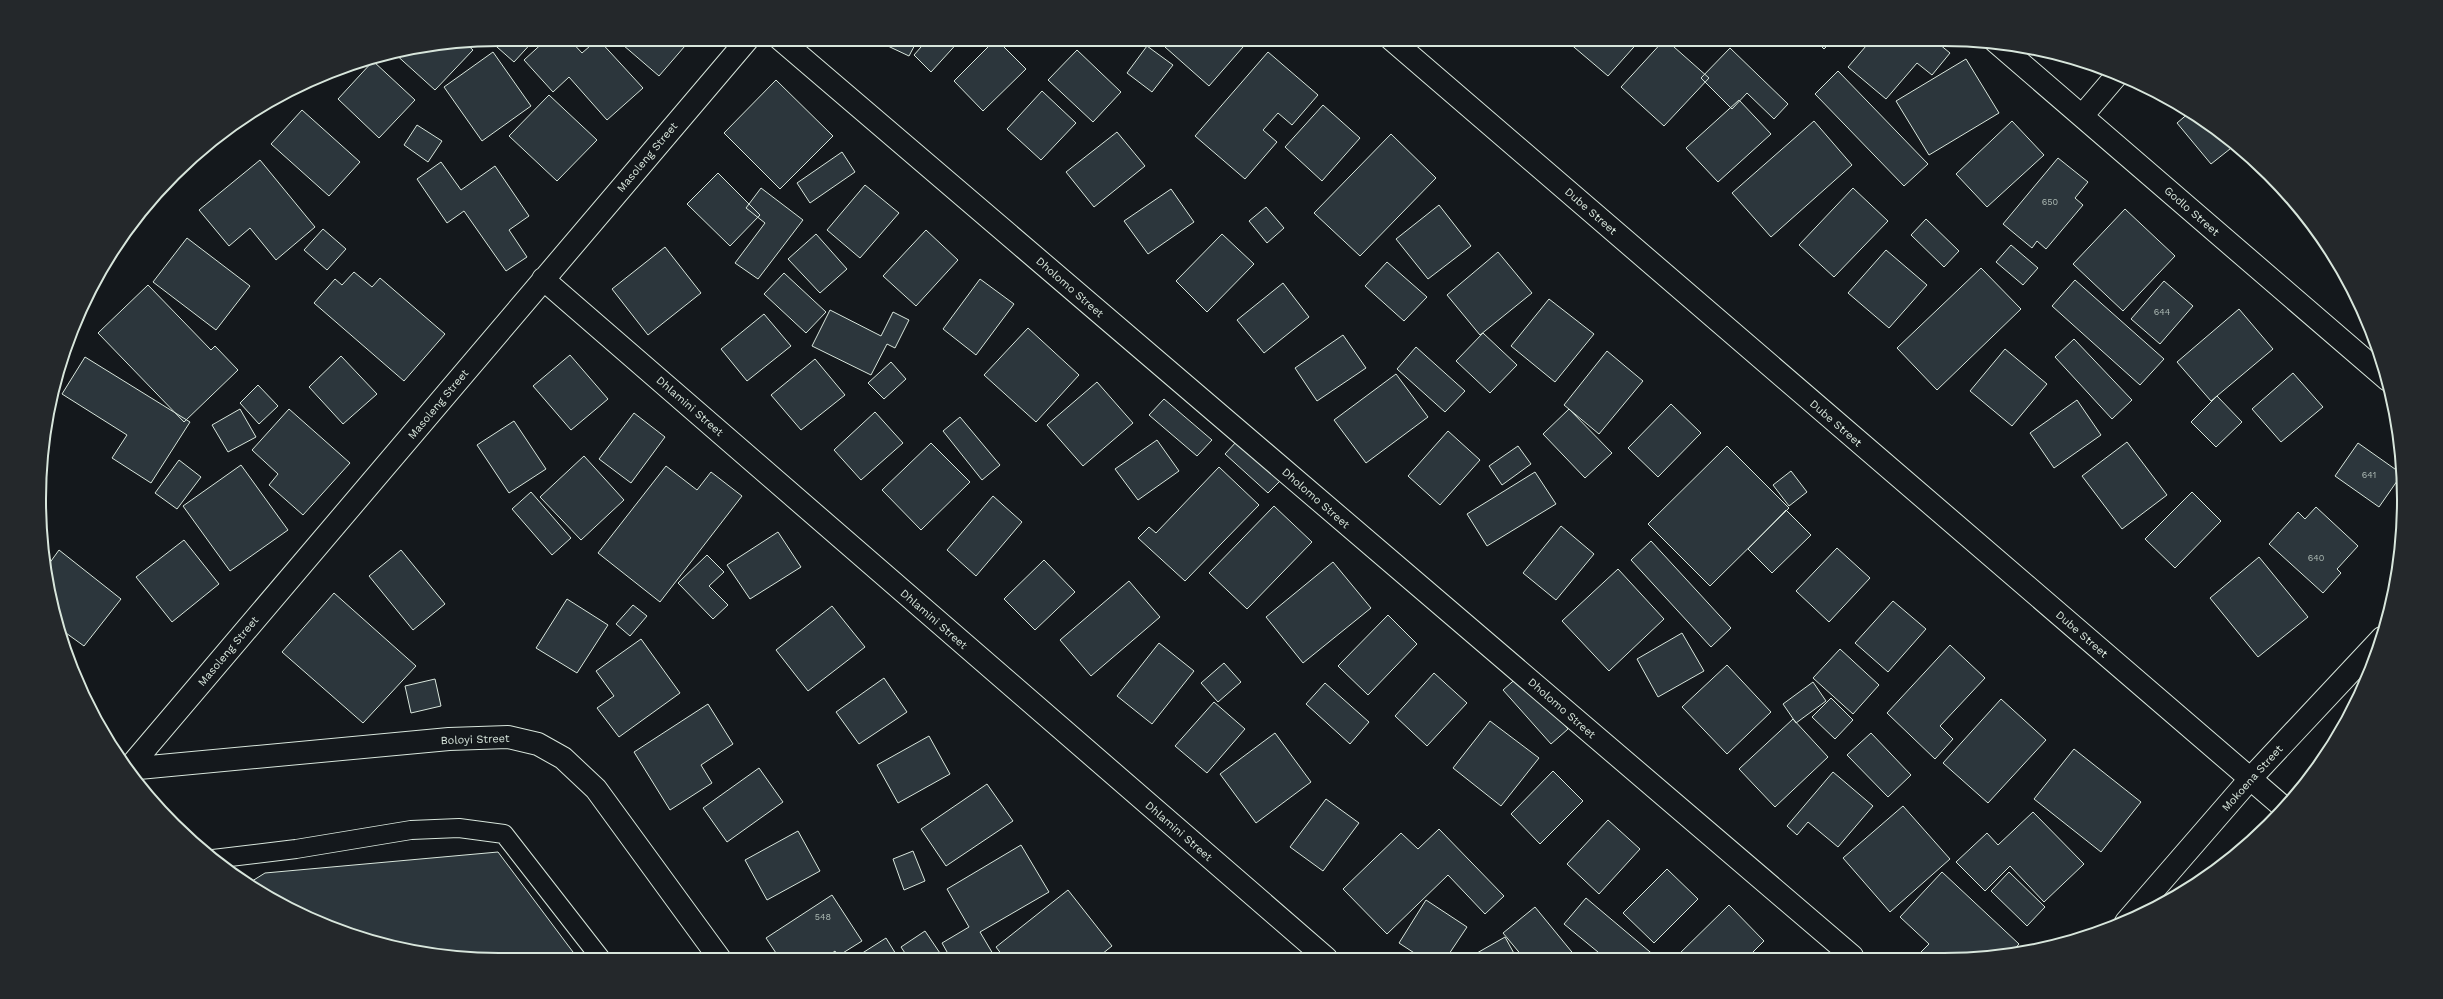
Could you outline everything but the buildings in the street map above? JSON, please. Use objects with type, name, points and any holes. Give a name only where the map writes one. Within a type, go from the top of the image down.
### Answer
[{"type":"street","name":"Masoleng Street","points":[[132,765],[742,46]]},
{"type":"street","name":"Dholomo Street","points":[[788,46],[1848,953]]},
{"type":"street","name":"Dube Street","points":[[1399,46],[2279,804]]},
{"type":"street","name":"Godlo Street","points":[[2006,50],[2379,372]]},
{"type":"street","points":[[2082,116],[2113,79]]},
{"type":"street","name":"Dhlamini Street","points":[[543,279],[1320,953]]},
{"type":"street","name":"Mokoena Street","points":[[2137,909],[2250,779],[2371,650]]},
{"type":"street","name":"Boloyi Street","points":[[135,768],[450,739],[508,737],[538,744],[563,758],[596,789],[716,953]]},
{"type":"lane","points":[[223,859],[296,849],[411,830],[459,828],[504,834],[597,953]]}]
